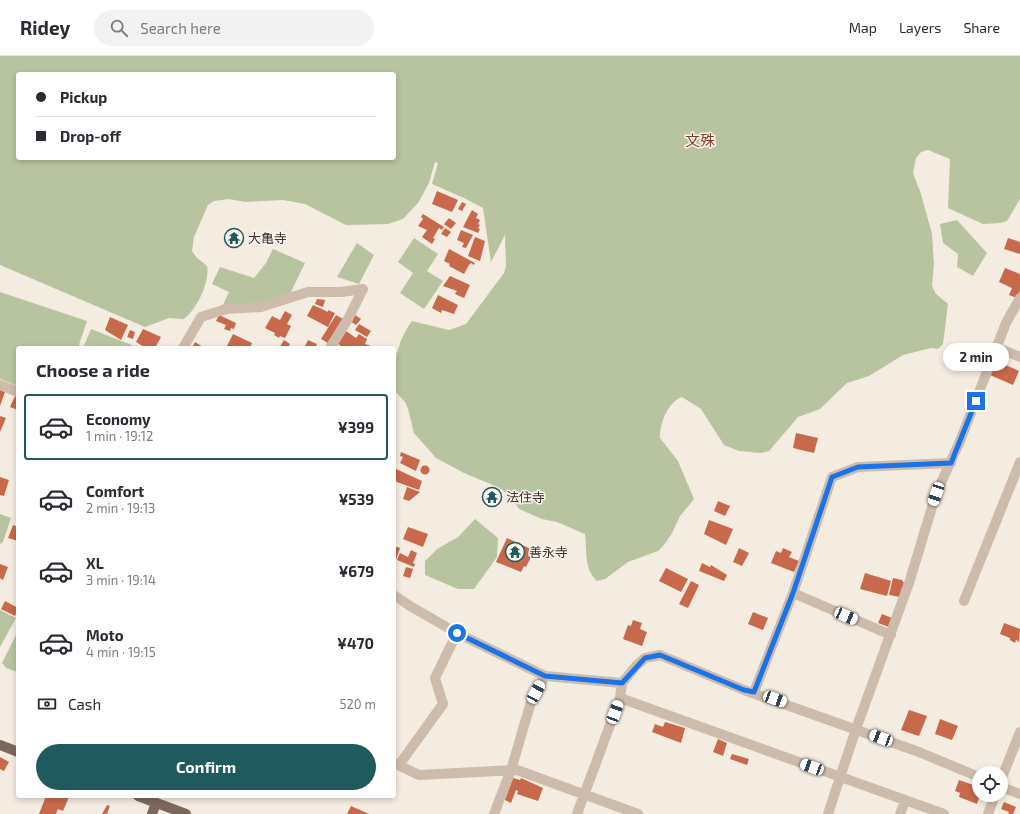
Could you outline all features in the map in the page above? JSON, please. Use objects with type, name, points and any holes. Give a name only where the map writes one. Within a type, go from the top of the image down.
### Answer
[{"type":"main road","points":[[0,745],[16,751]]},
{"type":"main road","points":[[152,814],[157,799],[186,814]]},
{"type":"street","points":[[184,346],[201,317],[226,309],[261,307],[308,292],[341,292],[363,289],[348,319],[331,346]]},
{"type":"street","points":[[828,814],[842,777],[856,729],[910,580],[934,500],[951,463],[996,347],[1020,298]]},
{"type":"street","points":[[996,347],[1020,357]]},
{"type":"street","points":[[0,385],[16,391]]},
{"type":"street","points":[[964,601],[1020,462]]},
{"type":"street","points":[[754,692],[793,593],[832,477],[858,467],[951,463]]},
{"type":"street","points":[[793,593],[891,635]]},
{"type":"street","points":[[396,596],[410,606],[457,633],[545,676],[622,683]]},
{"type":"street","points":[[457,633],[435,678],[443,704],[396,764],[419,775],[511,770],[584,794],[638,814]]},
{"type":"street","points":[[577,814],[620,698],[622,683],[645,658],[660,655],[744,690],[754,692],[856,729],[972,774]]},
{"type":"street","points":[[494,814],[511,770],[531,702],[545,676]]},
{"type":"street","points":[[620,698],[944,814]]},
{"type":"street","points":[[1007,766],[1020,732]]},
{"type":"street","points":[[1008,790],[1020,794]]},
{"type":"street","points":[[900,814],[905,801]]},
{"type":"street","points":[[988,814],[992,802]]},
{"type":"green space","points":[[0,56],[1020,56],[1020,199],[1007,221],[983,224],[948,208],[950,159],[928,150],[921,152],[916,158],[913,173],[921,194],[932,234],[934,264],[932,286],[936,294],[948,304],[943,344],[938,349],[931,348],[903,355],[869,376],[847,383],[820,409],[798,417],[769,451],[761,453],[739,451],[724,445],[701,409],[682,397],[677,400],[665,414],[661,426],[660,438],[678,461],[694,499],[680,516],[671,535],[658,551],[628,562],[605,579],[597,581],[590,571],[586,553],[585,534],[557,522],[542,519],[519,509],[511,497],[500,488],[464,473],[436,458],[414,433],[405,402],[396,392],[397,354],[402,337],[412,321],[449,330],[466,324],[504,273],[506,266],[505,235],[491,262],[483,208],[432,184],[438,163],[435,162],[429,183],[418,203],[403,219],[388,224],[346,225],[305,204],[283,200],[245,202],[229,199],[214,201],[208,205],[194,237],[192,251],[196,257],[207,266],[206,280],[202,295],[194,309],[184,319],[169,318],[145,327],[0,265]]},
{"type":"green space","points":[[957,220],[987,253],[973,276],[957,267],[958,254],[943,243],[940,224]]},
{"type":"green space","points":[[414,238],[438,254],[427,271],[443,281],[424,309],[400,293],[413,273],[398,262]]},
{"type":"green space","points":[[357,243],[374,255],[359,284],[337,277]]},
{"type":"green space","points":[[273,249],[305,263],[289,296],[267,303],[222,307],[229,292],[212,284],[220,267],[254,278],[266,263]]},
{"type":"green space","points":[[0,292],[87,321],[79,346],[16,346],[16,385],[0,379]]},
{"type":"green space","points":[[91,329],[134,346],[84,346]]},
{"type":"green space","points":[[0,514],[11,518],[3,542],[0,544]]},
{"type":"green space","points":[[475,519],[498,538],[497,557],[474,589],[458,589],[425,575],[425,561],[437,549],[458,537]]},
{"type":"green space","points":[[0,610],[16,618],[0,647]]},
{"type":"green space","points":[[16,635],[16,671],[6,668],[2,663]]},
{"type":"building","points":[[437,191],[458,200],[452,212],[432,204]]},
{"type":"building","points":[[462,202],[466,204],[462,211],[458,209]]},
{"type":"building","points":[[472,210],[478,214],[476,218],[480,220],[478,224],[480,225],[478,228],[480,229],[478,233],[463,227]]},
{"type":"building","points":[[423,214],[444,227],[442,230],[439,228],[433,238],[435,239],[432,244],[422,237],[427,230],[418,226],[423,219],[421,217]]},
{"type":"building","points":[[449,218],[456,223],[451,229],[444,224]]},
{"type":"building","points":[[445,228],[451,232],[447,237],[441,234]]},
{"type":"building","points":[[461,230],[473,235],[466,248],[462,247],[464,243],[457,240]]},
{"type":"building","points":[[475,237],[485,241],[480,261],[468,256]]},
{"type":"building","points":[[1008,238],[1020,242],[1020,254],[1004,249]]},
{"type":"building","points":[[449,249],[475,263],[474,265],[471,263],[464,274],[449,266],[450,264],[444,261]]},
{"type":"building","points":[[1005,268],[1020,274],[1020,291],[1017,298],[1009,295],[1012,288],[999,282]]},
{"type":"building","points":[[450,276],[470,285],[464,298],[455,294],[457,291],[443,286]]},
{"type":"building","points":[[438,295],[458,305],[454,314],[442,310],[441,313],[432,308]]},
{"type":"building","points":[[317,299],[325,300],[323,307],[315,304]]},
{"type":"building","points":[[313,305],[328,312],[328,310],[335,313],[328,327],[307,316]]},
{"type":"building","points":[[285,311],[292,315],[287,324],[291,326],[285,338],[280,336],[279,338],[274,335],[275,333],[265,328],[272,316],[280,320]]},
{"type":"building","points":[[219,315],[236,323],[234,329],[231,328],[230,331],[224,329],[226,325],[216,321]]},
{"type":"building","points":[[336,315],[343,319],[328,343],[321,339]]},
{"type":"building","points":[[355,315],[361,319],[356,325],[350,321]]},
{"type":"building","points":[[110,317],[128,325],[121,340],[105,330]]},
{"type":"building","points":[[359,324],[371,331],[367,337],[355,330]]},
{"type":"building","points":[[143,329],[161,337],[156,346],[143,346],[136,342]]},
{"type":"building","points":[[130,330],[135,332],[133,339],[127,337]]},
{"type":"building","points":[[346,331],[356,338],[359,334],[367,339],[365,344],[371,346],[341,346],[338,344]]},
{"type":"building","points":[[233,334],[252,343],[251,346],[227,346]]},
{"type":"building","points":[[284,340],[290,344],[289,346],[280,346]]},
{"type":"building","points":[[308,340],[317,344],[316,346],[305,346]]},
{"type":"building","points":[[195,342],[201,346],[193,346]]},
{"type":"building","points":[[996,359],[1002,361],[1001,363],[1019,371],[1013,385],[990,375]]},
{"type":"building","points":[[0,390],[5,392],[0,406]]},
{"type":"building","points":[[15,396],[16,396],[16,409],[10,407]]},
{"type":"building","points":[[0,416],[6,418],[0,432]]},
{"type":"building","points":[[796,433],[818,438],[814,453],[793,448]]},
{"type":"building","points":[[401,452],[420,460],[416,471],[400,463],[403,457],[400,456]]},
{"type":"building","points":[[425,465],[430,470],[425,475],[420,470]]},
{"type":"building","points":[[396,469],[422,481],[419,490],[396,482]]},
{"type":"building","points":[[0,477],[9,480],[4,496],[0,495]]},
{"type":"building","points":[[407,487],[420,492],[409,501],[403,499]]},
{"type":"building","points":[[718,501],[730,506],[725,516],[714,511]]},
{"type":"building","points":[[709,520],[733,529],[726,545],[704,534]]},
{"type":"building","points":[[13,525],[16,526],[16,540],[8,538]]},
{"type":"building","points":[[408,527],[428,534],[423,547],[403,539]]},
{"type":"building","name":"善永寺","points":[[507,538],[531,549],[528,556],[531,557],[526,567],[524,566],[521,572],[496,562]]},
{"type":"building","points":[[396,547],[400,548],[396,560]]},
{"type":"building","points":[[739,548],[749,553],[742,566],[733,562]]},
{"type":"building","points":[[783,548],[792,552],[789,557],[799,561],[794,572],[771,563],[776,551],[781,553]]},
{"type":"building","points":[[411,550],[417,553],[413,563],[415,564],[414,567],[397,560],[400,553],[408,557]]},
{"type":"building","points":[[702,563],[710,567],[711,565],[727,575],[724,581],[699,571]]},
{"type":"building","points":[[0,564],[8,567],[3,580],[0,578]]},
{"type":"building","points":[[406,567],[413,569],[410,578],[403,576]]},
{"type":"building","points":[[666,568],[688,579],[681,592],[659,581]]},
{"type":"building","points":[[865,573],[891,581],[887,596],[860,589]]},
{"type":"building","points":[[893,578],[902,580],[904,583],[900,597],[889,595]]},
{"type":"building","points":[[691,581],[699,585],[688,608],[679,604]]},
{"type":"building","points":[[5,601],[16,607],[15,616],[1,609]]},
{"type":"building","points":[[753,612],[768,618],[763,630],[748,624]]},
{"type":"building","points":[[882,614],[892,618],[889,627],[878,623]]},
{"type":"building","points":[[633,620],[642,623],[640,629],[647,632],[642,646],[623,639],[628,625],[631,626]]},
{"type":"building","points":[[1004,623],[1020,629],[1019,642],[1016,640],[1015,643],[1010,640],[1010,638],[1000,634]]},
{"type":"building","points":[[909,710],[927,716],[919,736],[901,730]]},
{"type":"building","points":[[940,719],[958,726],[952,740],[935,734]]},
{"type":"building","points":[[665,722],[685,728],[681,743],[652,732],[655,724],[663,727]]},
{"type":"building","points":[[718,739],[727,743],[723,756],[713,752]]},
{"type":"building","points":[[732,754],[749,759],[747,765],[730,759]]},
{"type":"building","points":[[0,757],[9,762],[4,771],[0,769]]},
{"type":"building","points":[[513,778],[520,780],[521,778],[543,788],[538,801],[517,794],[518,791],[516,790],[511,803],[505,800]]},
{"type":"building","points":[[959,780],[972,785],[972,802],[978,802],[977,804],[959,797],[960,793],[955,791]]},
{"type":"building","points":[[45,798],[69,798],[63,811],[58,809],[56,814],[39,814]]},
{"type":"building","points":[[1004,802],[1016,807],[1013,814],[1008,814],[1009,812],[1001,809]]},
{"type":"building","points":[[107,805],[110,806],[107,814],[102,814]]},
{"type":"building","points":[[351,806],[369,814],[347,814]]},
{"type":"place","name":"大亀寺","points":[[234,238]]},
{"type":"place","name":"法住寺","points":[[492,497]]},
{"type":"place","name":"善永寺","points":[[515,552]]},
{"type":"district","name":"文殊","points":[[700,140]]},
{"type":"route","points":[[457,633],[545,676],[622,683],[636,666],[645,658],[660,655],[744,690],[754,692],[793,593],[832,477],[846,470],[858,467],[896,464],[951,463],[976,401]]}]
